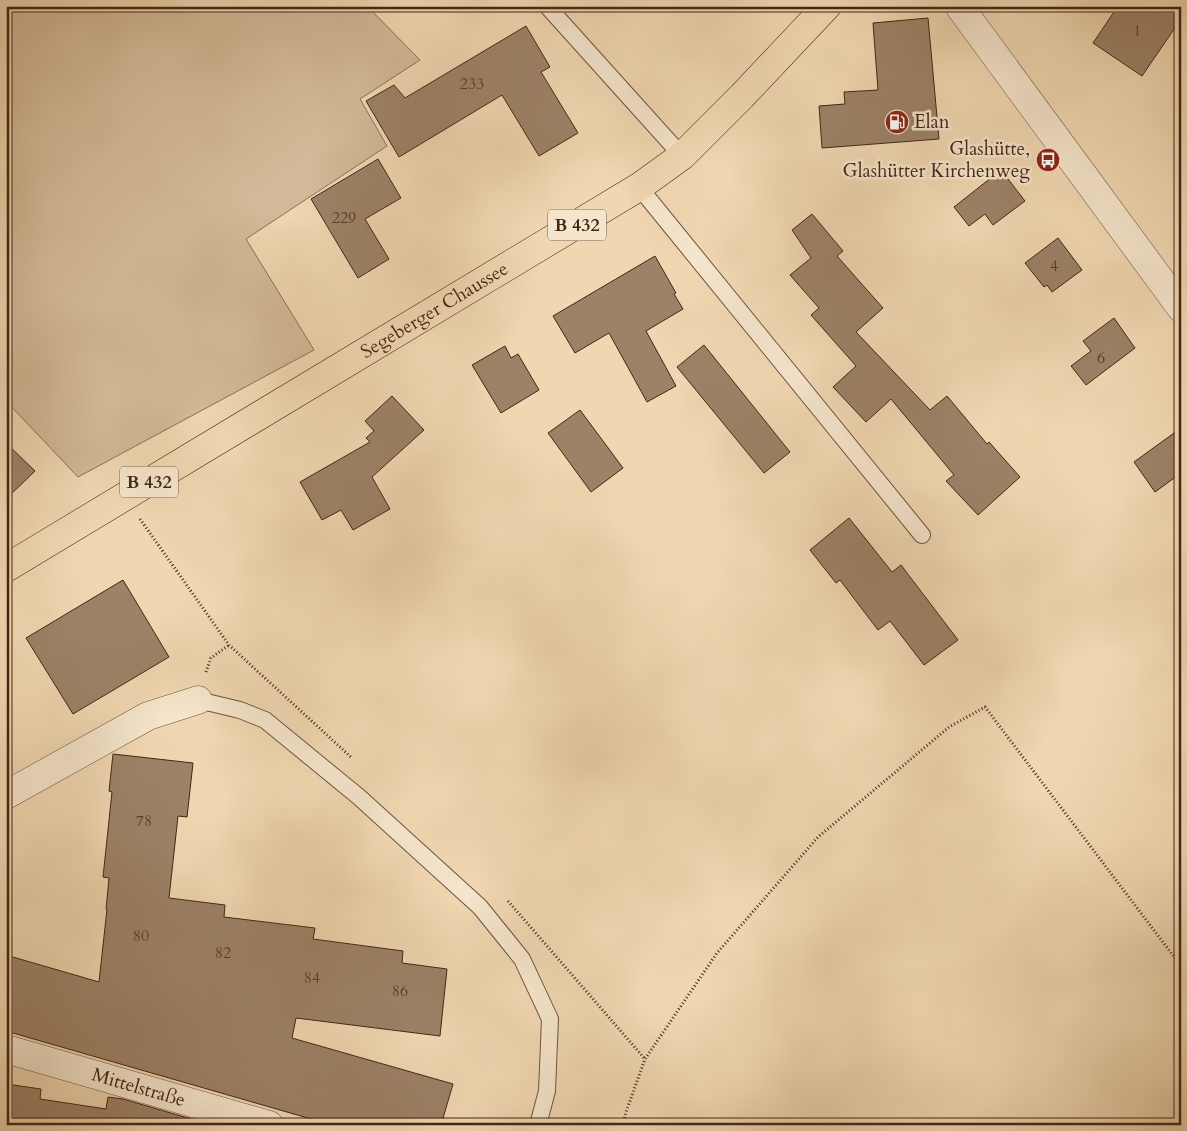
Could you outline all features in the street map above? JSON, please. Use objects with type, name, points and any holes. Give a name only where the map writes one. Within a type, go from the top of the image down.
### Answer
[{"type":"main road","name":"Segeberger Chaussee","points":[[6,568],[639,187],[682,156],[827,6]]},
{"type":"street","points":[[959,6],[1181,308]]},
{"type":"street","points":[[6,795],[148,716],[198,700]]},
{"type":"street","name":"Mittelstraße","points":[[6,1049],[269,1125]]},
{"type":"lane","points":[[547,6],[682,156]]},
{"type":"lane","points":[[639,187],[922,535]]},
{"type":"lane","points":[[198,700],[240,710],[265,720],[359,797],[480,907],[522,959],[550,1019],[547,1091],[538,1125]]},
{"type":"path","points":[[198,700],[211,658],[228,645]]},
{"type":"path","points":[[623,1125],[645,1059],[717,953],[818,837],[949,726],[985,707],[1181,966]]},
{"type":"shaded area","points":[[6,6],[367,6],[420,60],[360,99],[387,146],[246,239],[314,350],[78,477],[6,401]]},
{"type":"building","points":[[1118,6],[1181,6],[1181,19],[1142,76],[1093,43]]},
{"type":"building","points":[[928,18],[939,139],[822,148],[819,106],[845,104],[844,92],[878,90],[873,23]]},
{"type":"building","points":[[526,26],[550,67],[541,72],[578,133],[539,156],[502,95],[399,157],[366,101],[394,85],[405,98]]},
{"type":"building","points":[[378,159],[401,198],[365,219],[389,259],[358,278],[311,199]]},
{"type":"building","points":[[1001,170],[1025,201],[993,225],[985,214],[969,226],[954,207]]},
{"type":"building","points":[[812,214],[843,251],[837,256],[883,308],[856,332],[930,410],[947,396],[987,444],[989,442],[1020,477],[978,515],[946,481],[954,475],[891,399],[866,422],[833,387],[856,366],[811,315],[819,308],[790,275],[811,258],[792,230]]},
{"type":"building","points":[[1058,238],[1082,270],[1052,292],[1047,285],[1044,287],[1025,263]]},
{"type":"building","points":[[655,256],[683,309],[646,331],[676,386],[647,402],[609,333],[575,353],[553,316]]},
{"type":"building","points":[[1114,318],[1135,348],[1086,385],[1071,366],[1091,351],[1083,341]]},
{"type":"building","points":[[704,345],[790,452],[764,473],[677,367]]},
{"type":"building","points":[[505,346],[511,358],[518,354],[539,390],[501,413],[472,365]]},
{"type":"building","points":[[392,396],[424,430],[372,477],[390,509],[353,530],[341,510],[322,520],[300,482],[370,442],[366,438],[374,431],[365,421]]},
{"type":"building","points":[[580,410],[623,468],[591,492],[548,433]]},
{"type":"building","points":[[1181,428],[1181,473],[1155,492],[1134,462]]},
{"type":"building","points":[[6,443],[35,471],[6,499]]},
{"type":"building","points":[[849,518],[892,572],[901,565],[958,640],[924,665],[890,621],[878,630],[840,580],[836,583],[810,550]]},
{"type":"building","points":[[123,580],[169,657],[73,714],[26,638]]},
{"type":"building","points":[[113,754],[193,763],[187,817],[178,816],[169,898],[225,905],[224,917],[315,928],[313,939],[403,951],[402,963],[447,969],[440,1036],[296,1018],[292,1038],[453,1084],[441,1125],[332,1125],[6,1031],[6,955],[99,982],[109,878],[103,877],[112,792],[109,791]]},
{"type":"building","points":[[6,1084],[41,1089],[40,1099],[106,1109],[108,1097],[123,1099],[205,1123],[205,1125],[6,1125]]},
{"type":"place","name":"Elan","points":[[897,122]]},
{"type":"place","name":"Glashütte, Glashütter Kirchenweg","points":[[1048,160]]}]
